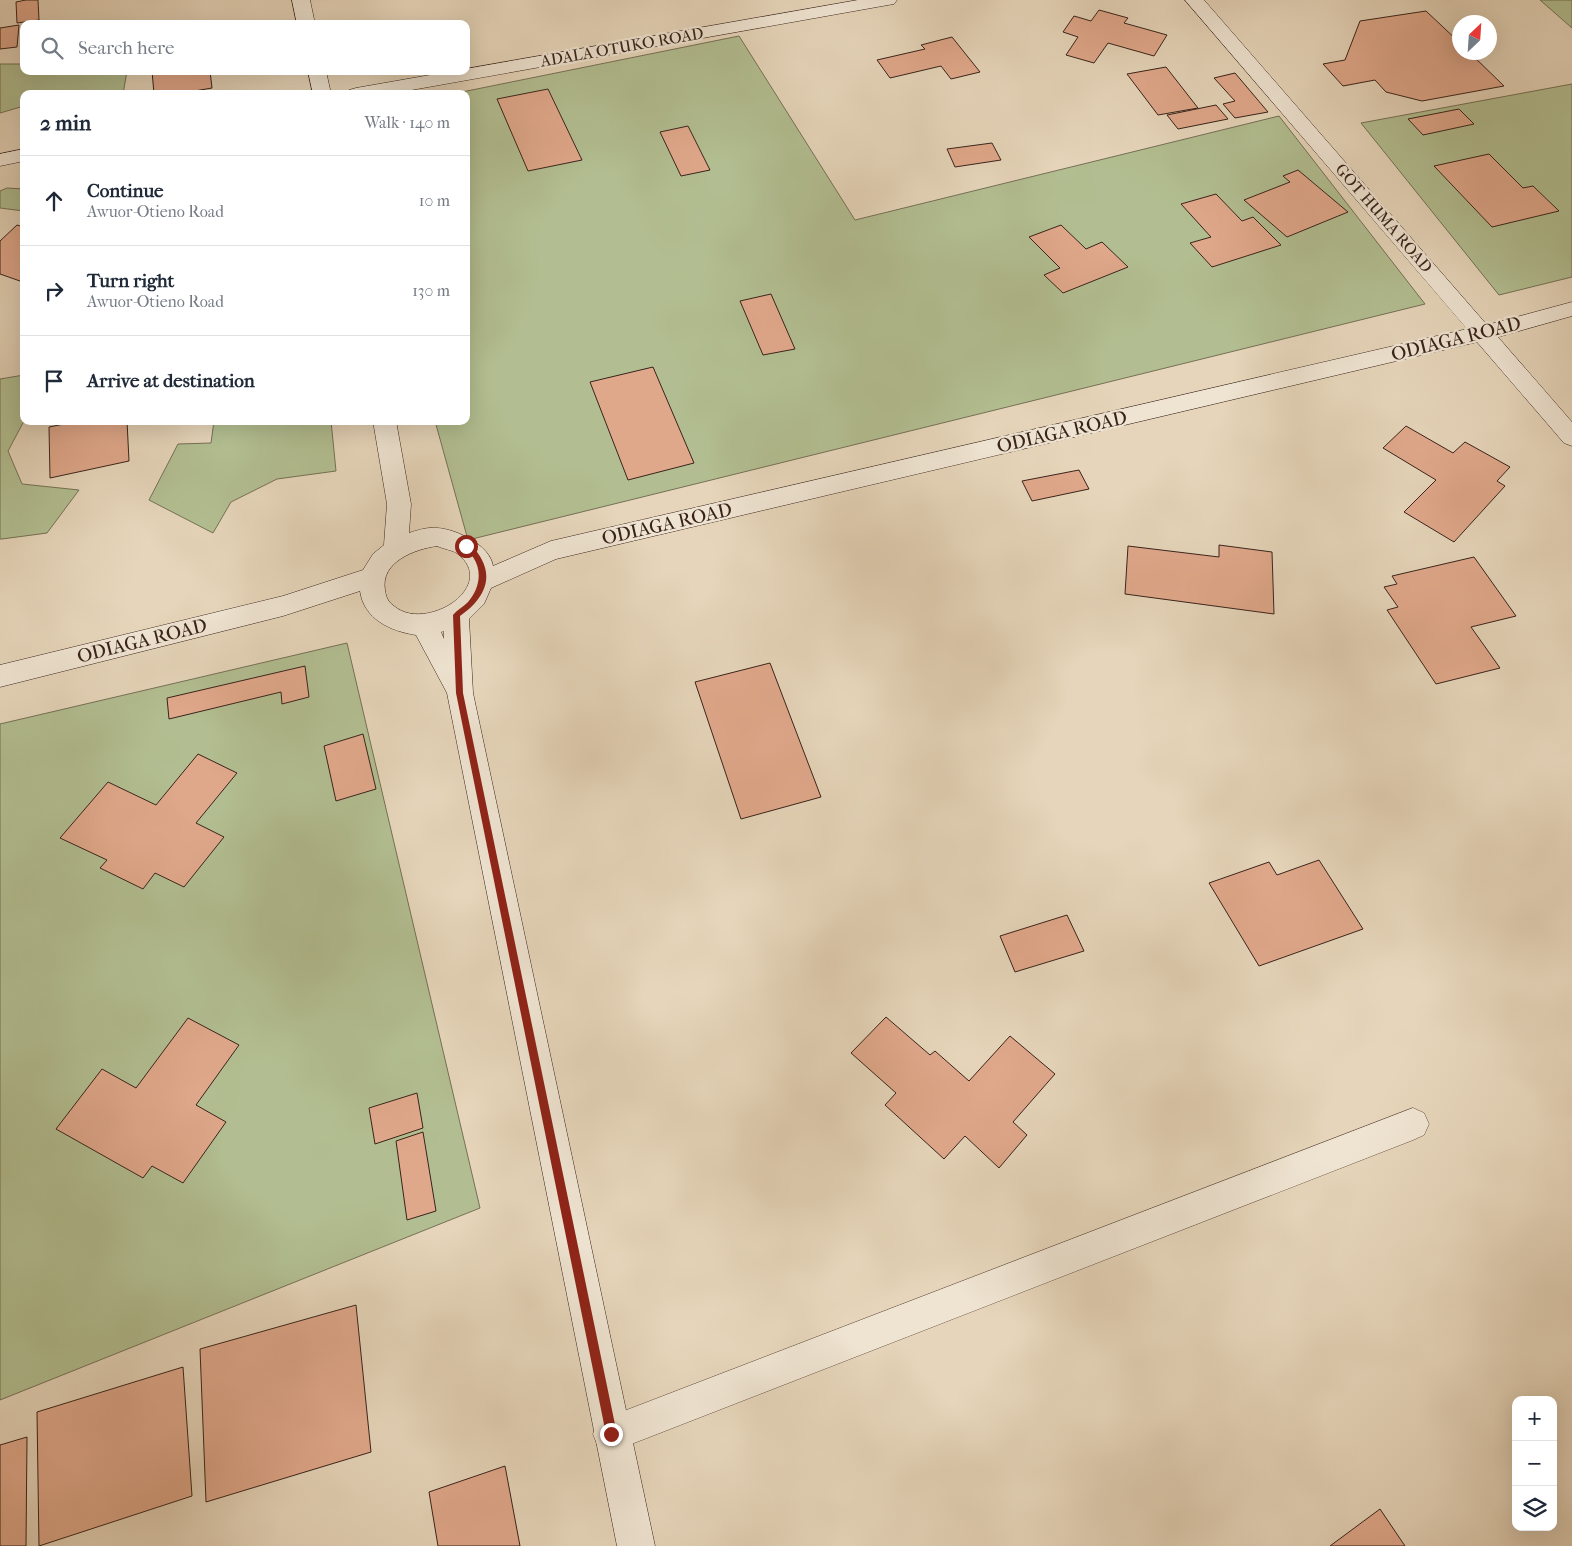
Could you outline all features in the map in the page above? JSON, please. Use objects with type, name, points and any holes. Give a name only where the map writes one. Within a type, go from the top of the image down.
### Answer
[{"type":"main road","points":[[301,0],[305,20]]},
{"type":"main road","name":"ADALA OTUKO ROAD","points":[[470,74],[888,0]]},
{"type":"main road","name":"GOT HUMA ROAD","points":[[1194,0],[1572,437]]},
{"type":"main road","points":[[318,75],[321,90]]},
{"type":"main road","name":"ADALA OTUKO ROAD","points":[[379,90],[464,75]]},
{"type":"main road","points":[[0,160],[20,156]]},
{"type":"main road","name":"ODIAGA ROAD","points":[[551,551],[1484,333],[1572,309]]},
{"type":"main road","points":[[385,425],[399,504],[396,549]]},
{"type":"main road","points":[[399,504],[437,538]]},
{"type":"main road","points":[[437,538],[453,540],[466,546],[475,554],[482,567],[483,582],[478,594],[470,606],[441,622],[424,625],[404,623],[386,616],[376,603],[371,591],[372,577],[385,557],[396,549],[416,540],[437,538]]},
{"type":"main road","points":[[475,554],[551,551]]},
{"type":"main road","points":[[483,582],[551,551]]},
{"type":"main road","name":"ODIAGA ROAD","points":[[0,676],[283,606],[372,577]]},
{"type":"main road","name":"ODIAGA ROAD","points":[[283,606],[376,603]]},
{"type":"main road","points":[[456,615],[460,693],[611,1434],[636,1546]]},
{"type":"main road","points":[[424,625],[460,693]]},
{"type":"main road","points":[[611,1434],[1413,1124]]},
{"type":"green space","points":[[1540,0],[1572,0],[1572,28]]},
{"type":"green space","points":[[739,36],[855,220],[1279,116],[1425,304],[468,540],[436,425],[470,425],[470,90]]},
{"type":"green space","points":[[0,64],[20,64],[20,75],[126,75],[124,90],[20,90],[20,107],[0,113]]},
{"type":"green space","points":[[1572,84],[1572,277],[1499,295],[1361,123]]},
{"type":"green space","points":[[7,188],[20,189],[20,210],[0,208],[0,191]]},
{"type":"green space","points":[[20,376],[20,425],[22,425],[8,451],[22,484],[79,490],[47,533],[0,539],[0,379]]},
{"type":"green space","points":[[213,425],[331,425],[336,471],[277,479],[231,502],[213,533],[149,500],[178,444],[211,443]]},
{"type":"green space","points":[[347,643],[480,1208],[0,1400],[0,724]]},
{"type":"building","points":[[38,0],[39,20],[20,20],[20,23],[17,23],[16,2]]},
{"type":"building","points":[[1099,10],[1128,18],[1124,23],[1167,35],[1154,56],[1108,43],[1094,63],[1066,55],[1078,37],[1063,32],[1074,16],[1091,21]]},
{"type":"building","points":[[1426,11],[1452,35],[1452,60],[1477,60],[1504,86],[1422,101],[1386,92],[1375,80],[1343,86],[1323,64],[1345,60],[1360,21]]},
{"type":"building","points":[[19,25],[17,47],[0,49],[0,28]]},
{"type":"building","points":[[952,37],[980,72],[951,79],[941,66],[890,78],[877,60],[925,49],[921,45]]},
{"type":"building","points":[[1166,67],[1198,108],[1158,115],[1127,74]]},
{"type":"building","points":[[1235,73],[1268,112],[1235,118],[1223,104],[1235,101],[1214,78]]},
{"type":"building","points":[[152,75],[210,75],[212,88],[200,90],[154,90]]},
{"type":"building","points":[[548,89],[582,160],[528,171],[497,99]]},
{"type":"building","points":[[1216,105],[1228,119],[1178,129],[1167,115]]},
{"type":"building","points":[[1459,109],[1474,124],[1423,135],[1408,119]]},
{"type":"building","points":[[688,126],[710,170],[681,176],[660,132]]},
{"type":"building","points":[[992,143],[1001,160],[955,167],[947,149]]},
{"type":"building","points":[[1489,154],[1523,188],[1533,186],[1559,211],[1492,227],[1434,166]]},
{"type":"building","points":[[1298,170],[1348,212],[1287,237],[1244,200],[1290,182],[1283,176]]},
{"type":"building","points":[[1216,194],[1242,221],[1253,217],[1281,245],[1212,267],[1190,243],[1211,237],[1181,204]]},
{"type":"building","points":[[17,225],[20,226],[20,281],[0,274],[0,241]]},
{"type":"building","points":[[1061,225],[1086,249],[1102,242],[1128,267],[1063,293],[1044,275],[1060,268],[1029,237]]},
{"type":"building","points":[[771,294],[795,349],[763,355],[740,301]]},
{"type":"building","points":[[653,367],[694,463],[628,480],[590,382]]},
{"type":"building","points":[[59,425],[127,425],[129,461],[50,478],[49,427]]},
{"type":"building","points":[[1406,426],[1453,453],[1465,442],[1510,467],[1497,481],[1505,486],[1454,542],[1404,512],[1436,480],[1383,448]]},
{"type":"building","points":[[1079,470],[1089,489],[1032,501],[1022,481]]},
{"type":"building","points":[[1219,545],[1272,552],[1274,614],[1125,594],[1128,546],[1219,557]]},
{"type":"building","points":[[1474,557],[1516,616],[1471,627],[1500,668],[1436,684],[1387,610],[1398,607],[1384,587],[1397,584],[1392,576]]},
{"type":"building","points":[[770,663],[821,797],[741,819],[695,682]]},
{"type":"building","points":[[305,666],[309,697],[282,704],[281,692],[169,719],[167,698]]},
{"type":"building","points":[[363,734],[376,789],[336,801],[324,746]]},
{"type":"building","points":[[198,754],[237,773],[196,823],[224,837],[184,887],[155,873],[143,889],[100,868],[107,860],[60,838],[108,782],[156,805]]},
{"type":"building","points":[[1319,860],[1363,929],[1259,966],[1209,883],[1269,862],[1277,875]]},
{"type":"building","points":[[1067,915],[1084,951],[1015,972],[1000,936]]},
{"type":"building","points":[[886,1017],[930,1055],[935,1051],[969,1081],[1010,1036],[1055,1074],[1013,1122],[1027,1135],[999,1168],[965,1136],[944,1159],[885,1105],[896,1093],[851,1053]]},
{"type":"building","points":[[188,1018],[239,1045],[196,1105],[226,1122],[183,1183],[152,1166],[143,1178],[56,1129],[102,1069],[136,1088]]},
{"type":"building","points":[[417,1093],[423,1128],[375,1144],[369,1108]]},
{"type":"building","points":[[423,1132],[436,1211],[407,1220],[396,1141]]},
{"type":"building","points":[[356,1305],[371,1452],[206,1502],[200,1349]]},
{"type":"building","points":[[183,1367],[192,1496],[39,1546],[37,1412]]},
{"type":"building","points":[[27,1437],[26,1546],[0,1546],[0,1445]]},
{"type":"building","points":[[505,1466],[520,1546],[438,1546],[429,1492]]},
{"type":"building","points":[[1380,1509],[1405,1546],[1330,1546]]},
{"type":"route","points":[[466,546],[475,554],[482,567],[483,582],[470,606],[456,615],[460,693],[611,1434]]}]
